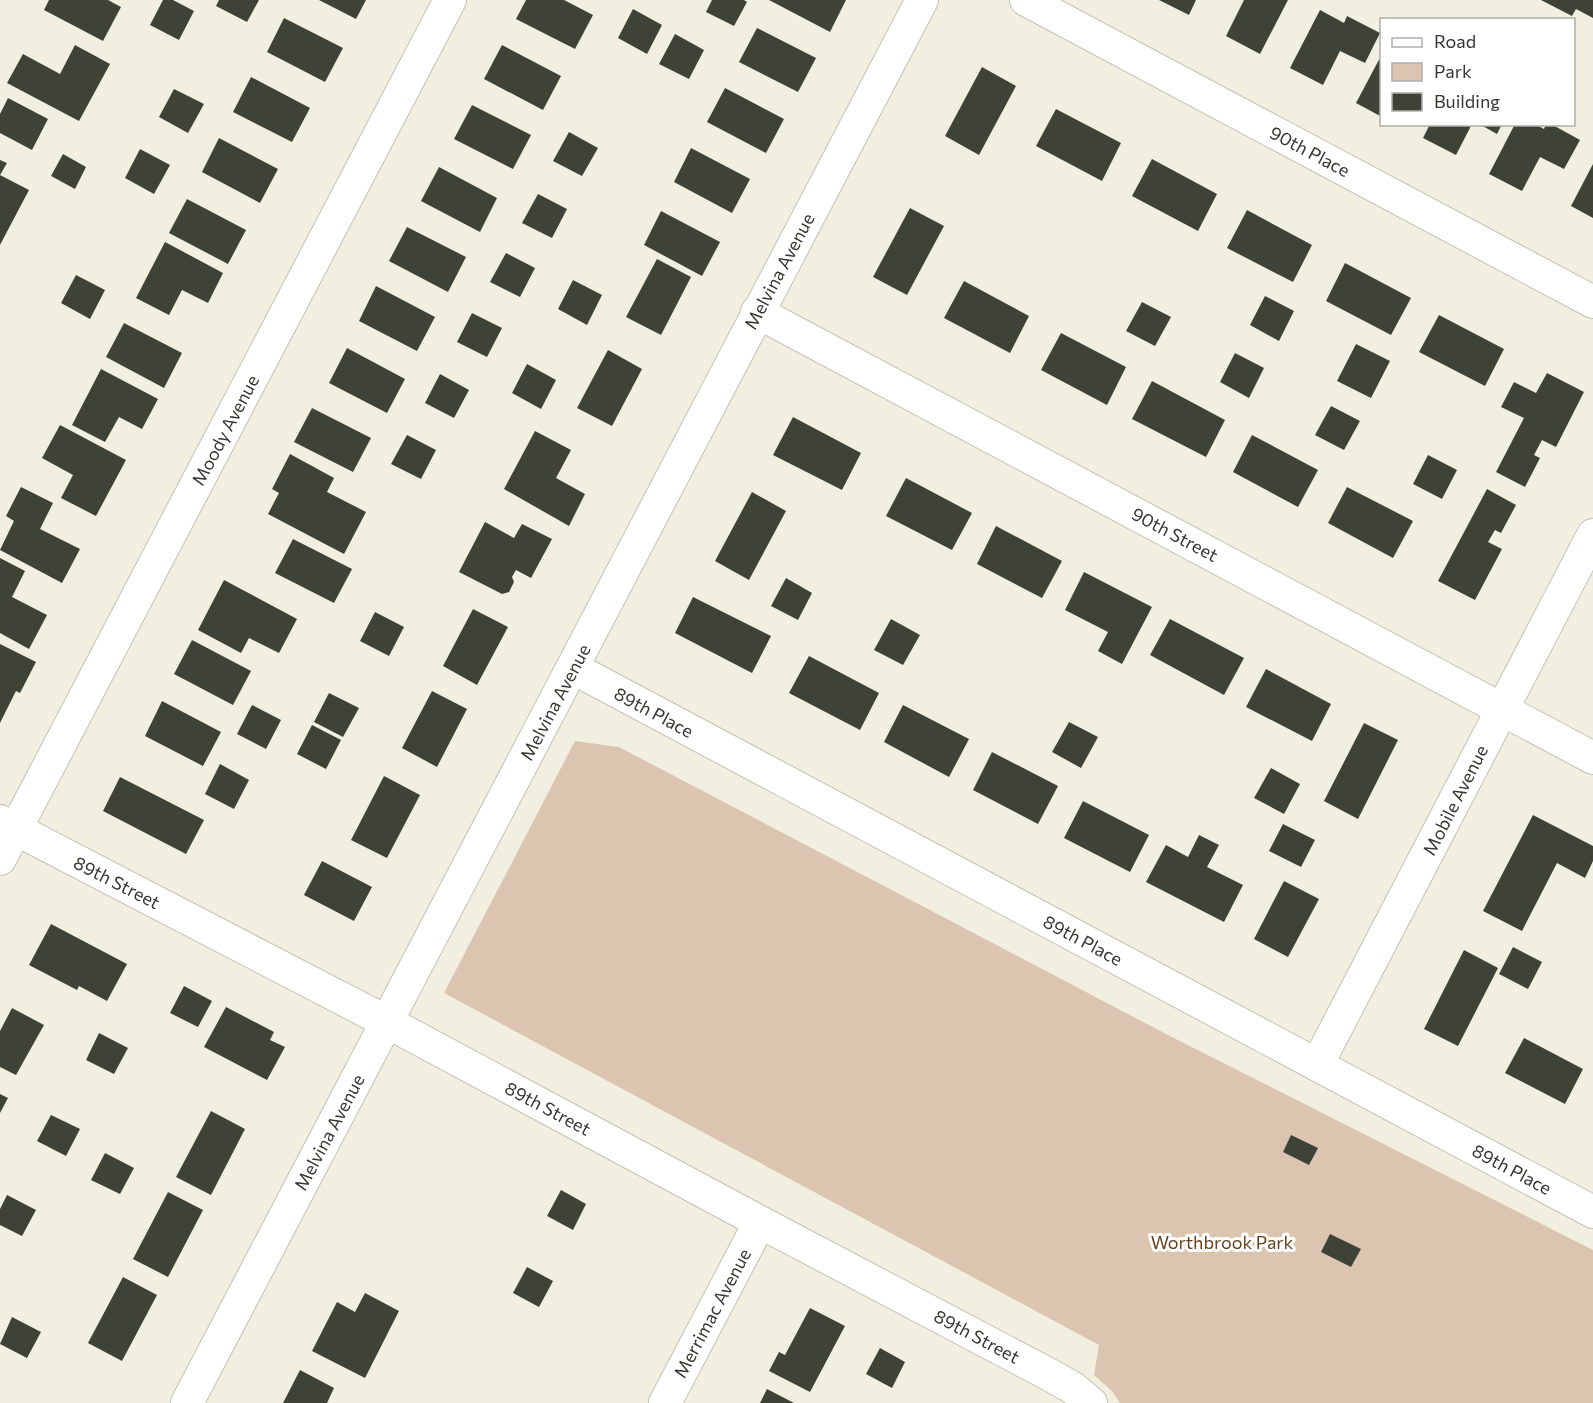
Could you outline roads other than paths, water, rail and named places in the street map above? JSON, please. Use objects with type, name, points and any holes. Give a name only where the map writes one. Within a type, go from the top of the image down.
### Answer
[{"type":"street","name":"Moody Avenue","points":[[0,859],[8,825],[450,0]]},
{"type":"street","name":"Melvina Avenue","points":[[187,1403],[921,0]]},
{"type":"street","name":"90th Place","points":[[1026,0],[1593,302]]},
{"type":"street","name":"90th Street","points":[[757,312],[1593,758]]},
{"type":"street","name":"Mobile Avenue","points":[[1317,1065],[1593,535]]},
{"type":"street","name":"89th Place","points":[[573,668],[1593,1212]]},
{"type":"street","name":"89th Street","points":[[8,825],[387,1022],[1050,1375],[1073,1388],[1091,1403]]},
{"type":"street","name":"Merrimac Avenue","points":[[665,1403],[760,1222]]},
{"type":"park label","name":"Worthbrook Park","points":[[1222,1242]]}]
